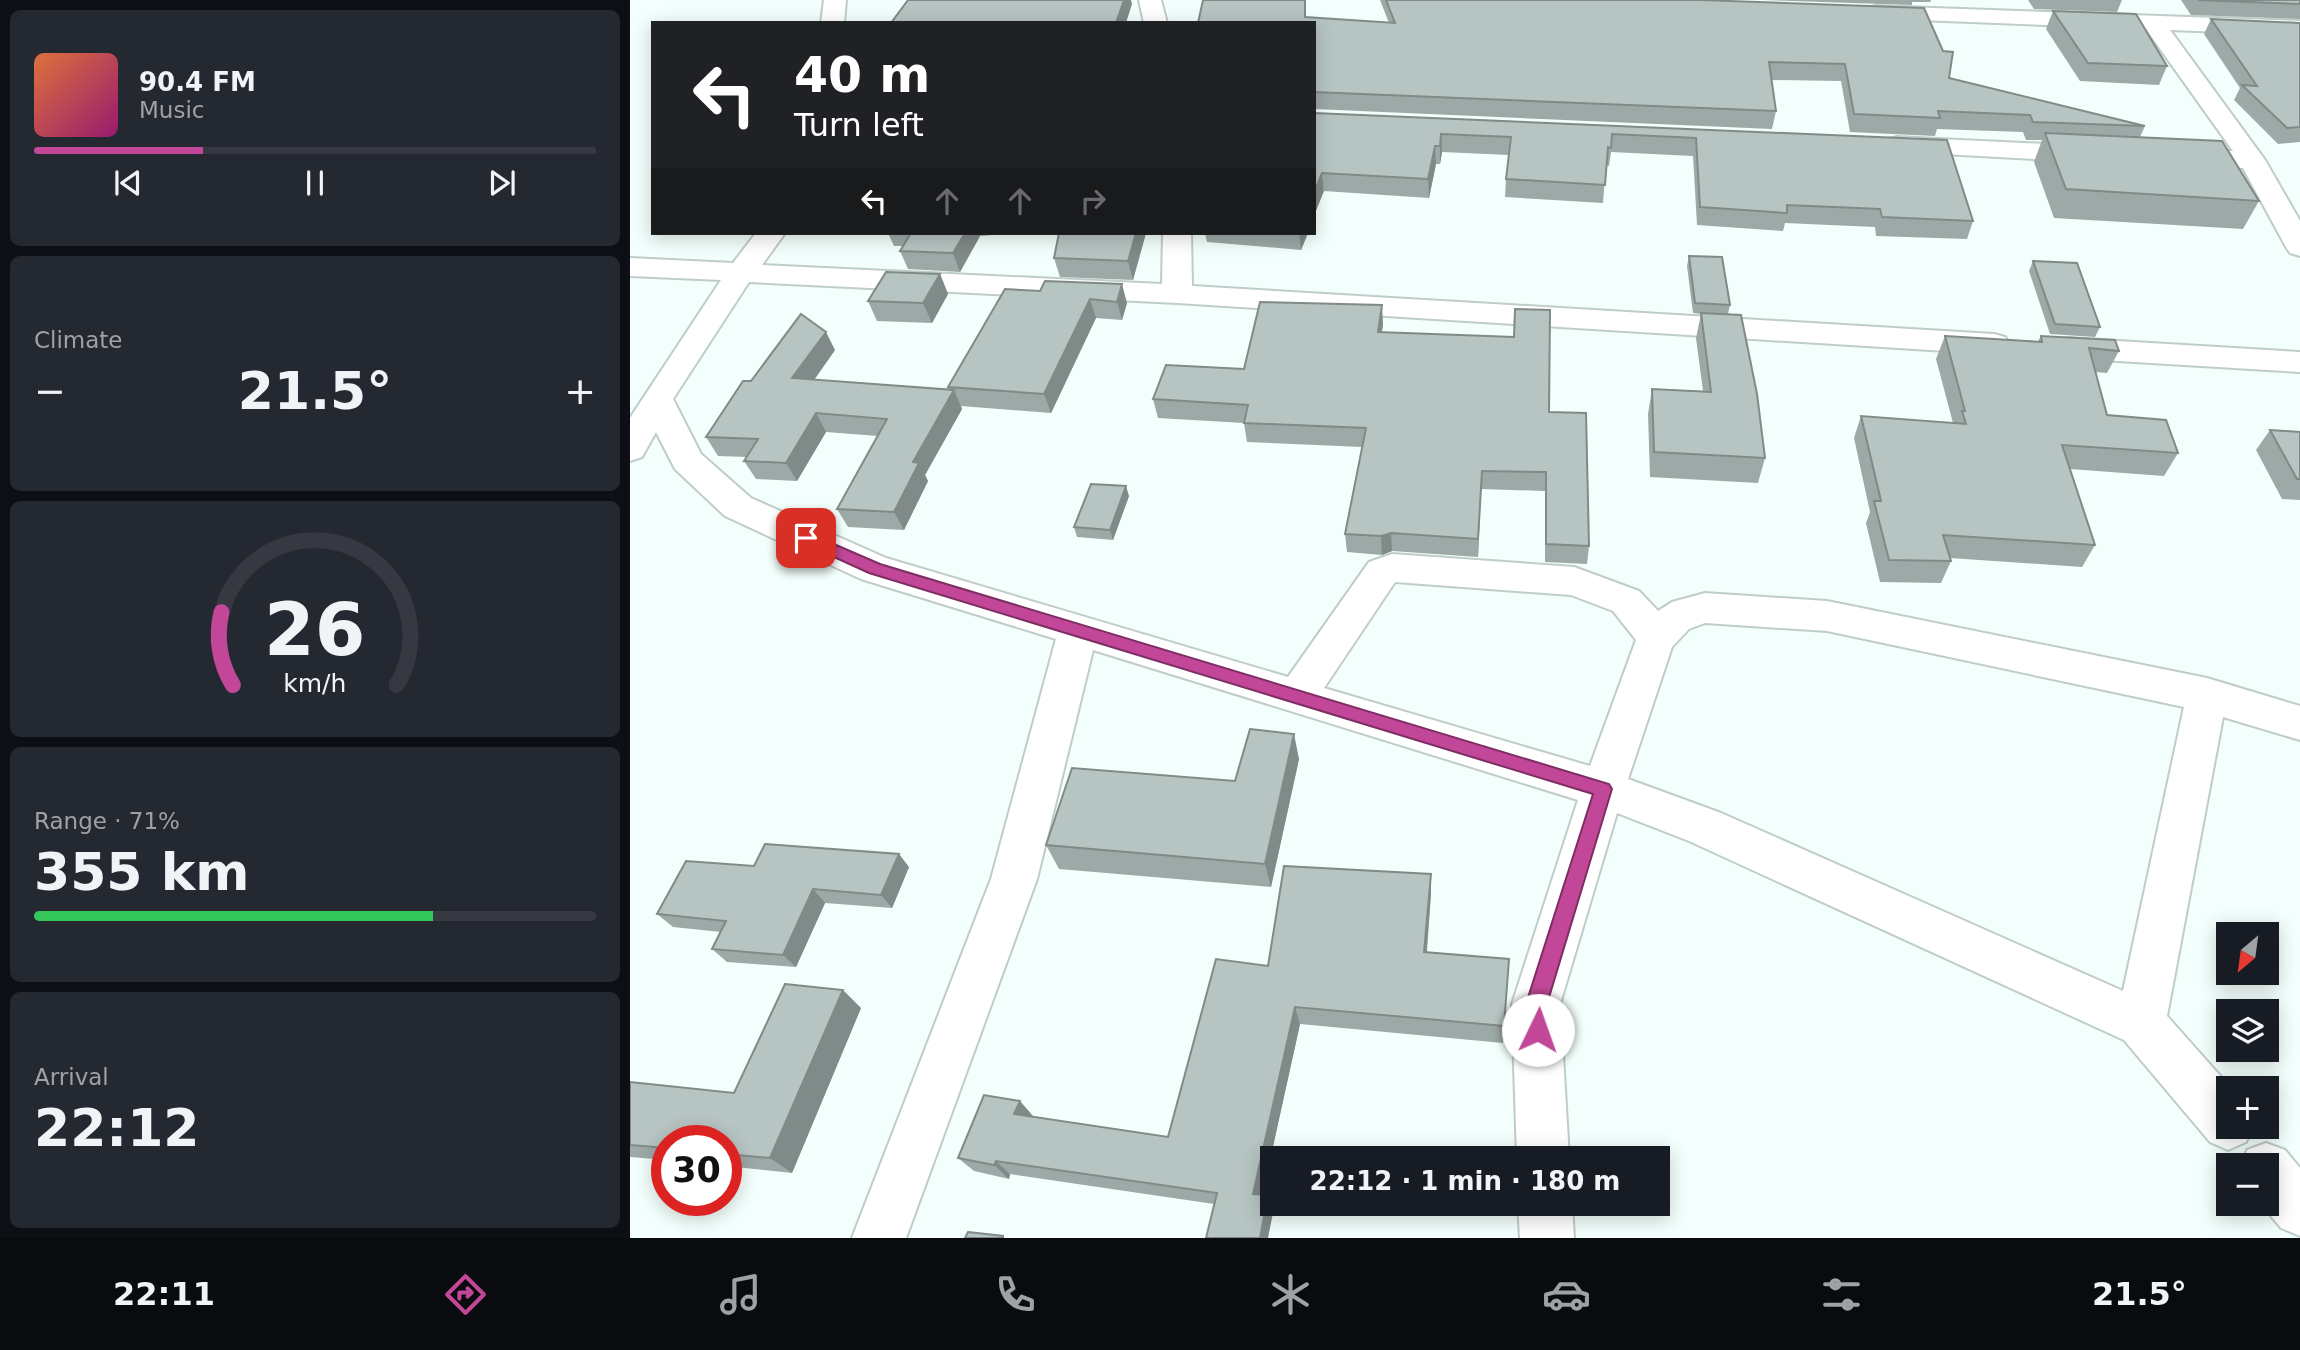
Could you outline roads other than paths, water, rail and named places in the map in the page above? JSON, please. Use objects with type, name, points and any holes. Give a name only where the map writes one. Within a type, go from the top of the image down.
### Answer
[{"type":"street","points":[[832,21],[835,0]]},
{"type":"street","points":[[1150,0],[1155,21]]},
{"type":"street","points":[[2300,19],[1855,7],[2300,28]]},
{"type":"street","points":[[2153,23],[2252,160],[2300,247]]},
{"type":"street","points":[[1878,144],[2112,155]]},
{"type":"street","points":[[2150,157],[2252,160]]},
{"type":"street","points":[[630,449],[657,399],[741,272],[769,235]]},
{"type":"street","points":[[1177,235],[1177,294]]},
{"type":"street","points":[[630,267],[1177,294],[2300,362]]},
{"type":"street","points":[[657,399],[687,461],[738,507],[874,569],[1603,789],[1705,827],[2141,1023],[2216,1111]]},
{"type":"street","points":[[1297,696],[1371,586],[1382,572],[1392,568],[1574,581],[1626,601],[1657,637]]},
{"type":"street","points":[[1542,1146],[1536,1004],[1603,789],[1657,637],[1675,618],[1686,612],[1705,608],[1827,616],[2207,695],[2300,723]]},
{"type":"street","points":[[879,1238],[1014,879],[1078,631]]},
{"type":"street","points":[[2141,1023],[2207,695]]},
{"type":"street","points":[[2240,1139],[2253,1153]]},
{"type":"street","points":[[2279,1184],[2300,1209]]},
{"type":"street","points":[[1546,1216],[1547,1238]]}]
